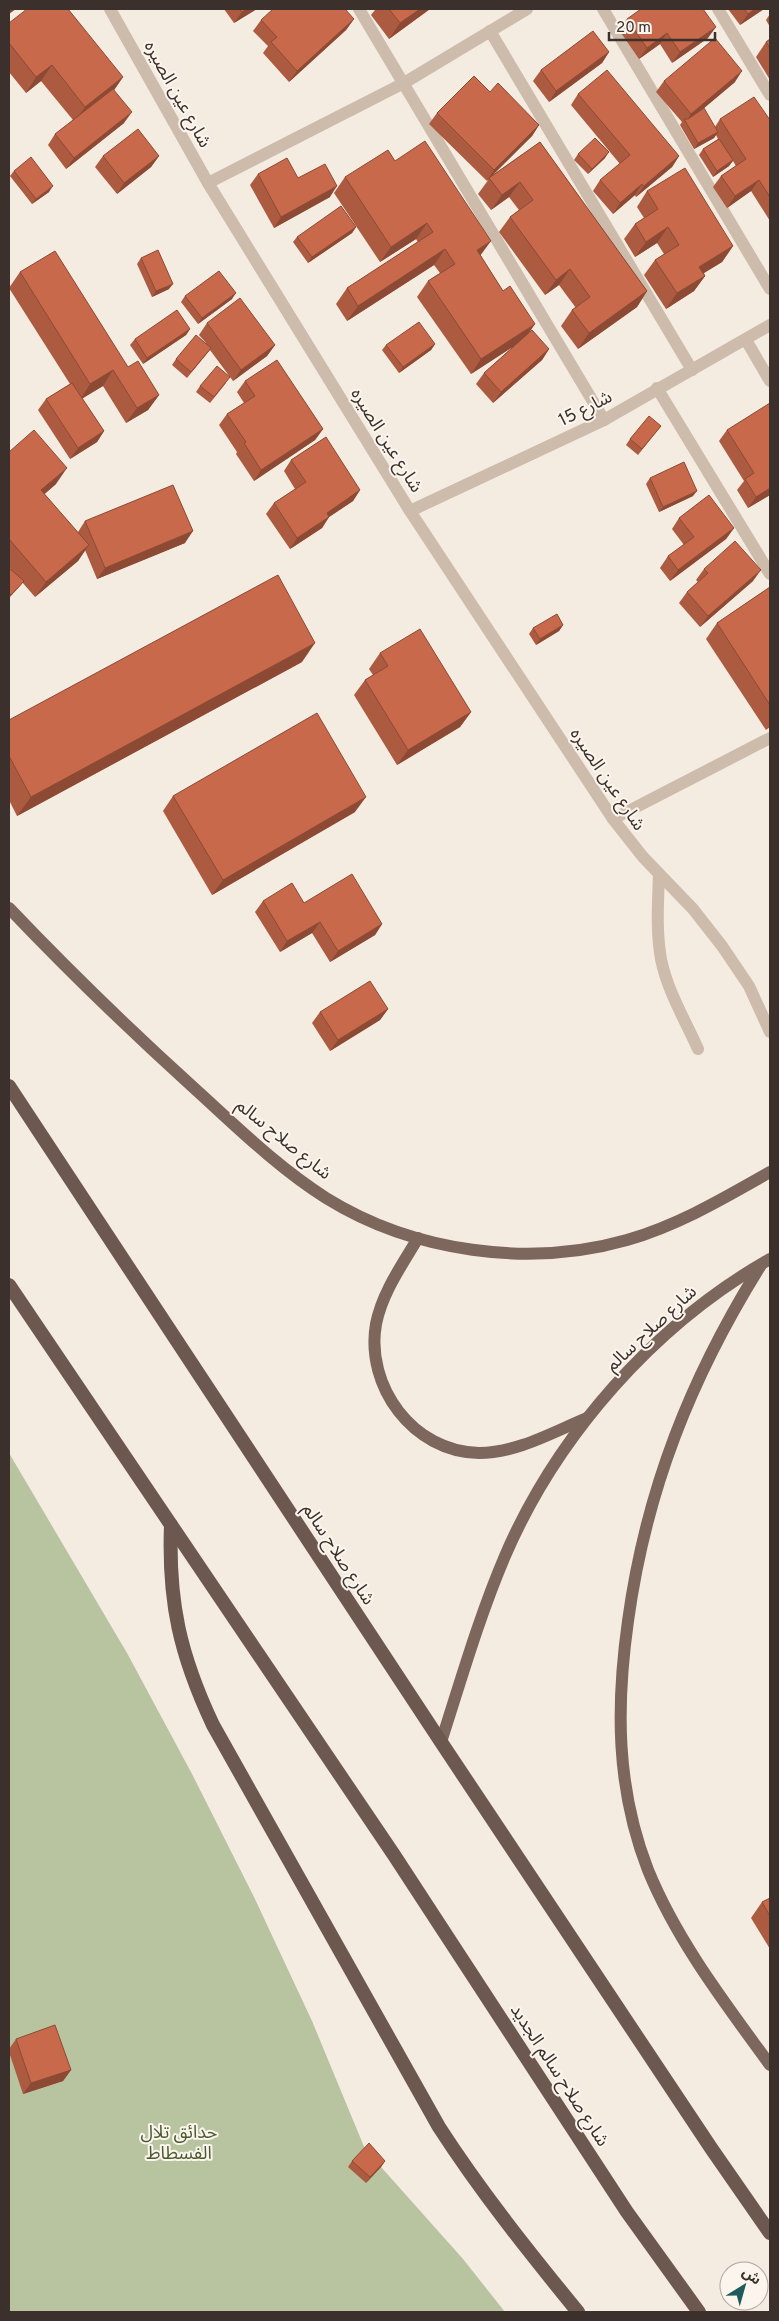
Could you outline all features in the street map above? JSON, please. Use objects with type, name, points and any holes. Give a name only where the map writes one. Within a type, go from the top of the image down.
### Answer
[{"type":"highway","name":"شارع صلاح سالم","points":[[9,1086],[475,1794],[711,2148],[770,2233]]},
{"type":"highway","points":[[9,1285],[170,1525],[173,1605],[179,1634],[195,1686],[213,1725],[439,2127],[506,2224],[578,2312]]},
{"type":"highway","name":"شارع صلاح سالم الجديد","points":[[170,1525],[394,1855],[627,2212],[699,2312]]},
{"type":"main road","name":"شارع صلاح سالم","points":[[9,908],[73,975],[163,1060],[289,1172],[327,1198],[367,1219],[418,1238],[454,1246],[499,1252],[544,1253],[586,1248],[626,1240],[665,1227],[703,1210],[770,1172]]},
{"type":"main road","points":[[418,1238],[383,1301],[376,1323],[374,1346],[377,1369],[385,1392],[397,1411],[413,1428],[433,1441],[455,1449],[478,1453],[501,1451],[523,1445],[587,1418]]},
{"type":"main road","name":"شارع صلاح سالم","points":[[441,1742],[487,1601],[506,1554],[533,1500],[587,1418],[667,1334],[712,1297],[765,1262]]},
{"type":"main road","points":[[765,1262],[730,1314],[703,1366],[680,1419],[660,1474],[645,1528],[633,1583],[620,1686],[620,1734],[624,1782],[634,1826],[648,1869],[666,1910],[689,1949],[770,2065]]},
{"type":"street","name":"شارع عين الصيره","points":[[110,9],[208,183],[410,512],[613,819],[659,874],[693,908],[722,946],[749,986],[770,1032]]},
{"type":"street","points":[[359,9],[604,420]]},
{"type":"street","points":[[208,183],[404,83],[527,9]]},
{"type":"street","points":[[603,9],[770,289]]},
{"type":"street","points":[[718,9],[770,95]]},
{"type":"street","points":[[490,31],[692,370]]},
{"type":"street","name":"شارع 15","points":[[410,512],[604,420],[770,325]]},
{"type":"street","points":[[746,340],[770,381]]},
{"type":"street","points":[[658,388],[770,574]]},
{"type":"street","points":[[613,819],[770,738]]},
{"type":"street","points":[[659,874],[658,928],[661,960],[671,991],[698,1049]]},
{"type":"green space","name":"حدائق تلال الفسطاط","points":[[9,1453],[127,1653],[192,1774],[254,1897],[312,2021],[365,2149],[463,2259],[505,2312],[9,2312]]},
{"type":"building","points":[[27,9],[68,9],[123,77],[85,107],[52,65],[36,77],[9,43],[9,23]]},
{"type":"building","points":[[273,9],[345,9],[354,19],[297,71],[271,42],[277,37],[261,20]]},
{"type":"building","points":[[389,9],[420,9],[400,23]]},
{"type":"building","points":[[641,9],[703,9],[716,27],[680,52],[667,33],[647,48],[627,19]]},
{"type":"building","points":[[744,9],[755,9],[748,14]]},
{"type":"building","points":[[593,31],[609,52],[556,91],[541,70]]},
{"type":"building","points":[[715,38],[742,71],[691,114],[664,81]]},
{"type":"building","points":[[770,39],[770,48],[766,42]]},
{"type":"building","points":[[607,70],[679,156],[644,186],[642,184],[620,203],[600,180],[630,155],[578,94]]},
{"type":"building","points":[[474,76],[490,92],[498,83],[539,125],[494,170],[437,113]]},
{"type":"building","points":[[113,89],[132,112],[74,158],[55,134]]},
{"type":"building","points":[[754,97],[770,120],[770,197],[759,180],[735,196],[721,176],[746,159],[720,119]]},
{"type":"building","points":[[704,108],[718,132],[698,143],[684,119],[688,119]]},
{"type":"building","points":[[138,129],[159,156],[124,183],[103,156]]},
{"type":"building","points":[[595,138],[609,152],[592,169],[578,154]]},
{"type":"building","points":[[719,139],[733,160],[717,171],[703,149]]},
{"type":"building","points":[[425,141],[491,241],[477,250],[503,291],[510,286],[535,324],[481,359],[428,281],[455,264],[445,249],[358,306],[347,288],[433,232],[427,223],[391,247],[345,177],[388,150],[395,161]]},
{"type":"building","points":[[540,142],[647,291],[589,333],[572,310],[590,297],[570,269],[556,280],[510,217],[533,200],[520,182],[502,195],[489,178]]},
{"type":"building","points":[[31,157],[53,186],[36,199],[14,171]]},
{"type":"building","points":[[287,158],[298,178],[325,164],[337,186],[281,217],[258,174]]},
{"type":"building","points":[[685,168],[733,246],[699,267],[705,276],[677,293],[655,260],[679,245],[668,227],[646,242],[635,224],[658,209],[647,191]]},
{"type":"building","points":[[341,206],[356,227],[312,257],[297,237]]},
{"type":"building","points":[[158,250],[173,284],[156,291],[141,258]]},
{"type":"building","points":[[55,251],[128,367],[138,361],[159,395],[137,408],[113,370],[90,384],[20,272]]},
{"type":"building","points":[[219,271],[236,293],[202,318],[185,296]]},
{"type":"building","points":[[240,298],[275,345],[241,370],[207,323]]},
{"type":"building","points":[[177,310],[190,329],[147,358],[135,339]]},
{"type":"building","points":[[419,322],[435,344],[403,367],[386,345]]},
{"type":"building","points":[[532,330],[549,349],[501,392],[484,373]]},
{"type":"building","points":[[196,335],[211,348],[191,372],[176,359]]},
{"type":"building","points":[[277,360],[323,429],[261,470],[244,443],[246,442],[227,414],[255,396],[245,381]]},
{"type":"building","points":[[217,366],[230,377],[214,397],[200,386]]},
{"type":"building","points":[[72,383],[104,431],[78,448],[46,399]]},
{"type":"building","points":[[770,403],[770,488],[756,497],[745,479],[754,473],[727,430]]},
{"type":"building","points":[[649,416],[661,426],[642,449],[630,439]]},
{"type":"building","points":[[34,430],[67,468],[41,490],[89,545],[46,582],[9,539],[9,452]]},
{"type":"building","points":[[326,437],[360,490],[327,513],[329,517],[297,538],[274,503],[306,482],[291,460]]},
{"type":"building","points":[[684,462],[697,491],[663,507],[650,478]]},
{"type":"building","points":[[173,485],[193,531],[105,568],[85,521]]},
{"type":"building","points":[[709,495],[734,528],[678,570],[668,556],[694,537],[679,518]]},
{"type":"building","points":[[735,541],[761,570],[708,616],[687,592],[708,573],[704,569]]},
{"type":"building","points":[[9,568],[24,581],[11,595],[9,593]]},
{"type":"building","points":[[278,575],[315,643],[31,797],[9,756],[9,720]]},
{"type":"building","points":[[770,587],[770,705],[717,623]]},
{"type":"building","points":[[557,614],[563,625],[540,639],[533,628]]},
{"type":"building","points":[[420,629],[471,712],[408,750],[365,680],[388,666],[380,653]]},
{"type":"building","points":[[317,713],[366,797],[223,880],[173,796]]},
{"type":"building","points":[[352,874],[382,924],[338,951],[320,922],[287,941],[263,901],[292,883],[304,903]]},
{"type":"building","points":[[370,981],[388,1009],[338,1040],[320,1012]]},
{"type":"building","points":[[770,1898],[770,1916],[762,1902]]},
{"type":"building","points":[[55,2025],[71,2070],[31,2083],[16,2039]]},
{"type":"building","points":[[369,2143],[385,2161],[370,2177],[352,2161]]}]
